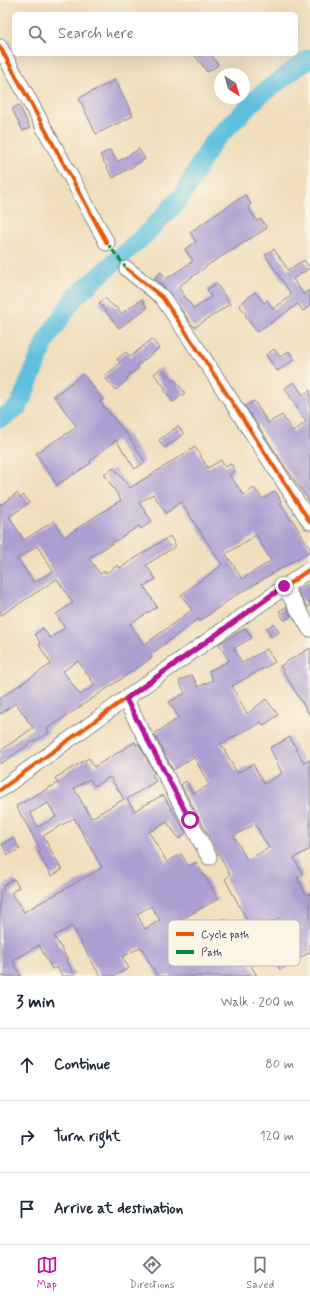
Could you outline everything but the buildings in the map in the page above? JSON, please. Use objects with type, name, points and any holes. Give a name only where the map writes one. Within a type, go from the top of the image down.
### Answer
[{"type":"street","points":[[0,47],[107,243]]},
{"type":"street","points":[[127,269],[162,297],[310,522]]},
{"type":"street","points":[[0,790],[284,586],[310,569]]},
{"type":"street","points":[[284,586],[310,629]]},
{"type":"street","points":[[126,699],[209,857]]},
{"type":"waterway","points":[[0,418],[4,417],[19,406],[46,340],[74,298],[146,234],[183,195],[212,143],[260,95],[310,58]]},
{"type":"marked path","points":[[107,243],[127,269]]},
{"type":"cycle path","points":[[0,47],[107,243]]},
{"type":"cycle path","points":[[127,269],[162,297],[310,522]]},
{"type":"cycle path","points":[[0,790],[125,699],[310,569]]},
{"type":"route","points":[[190,820],[126,699],[284,586]]}]
